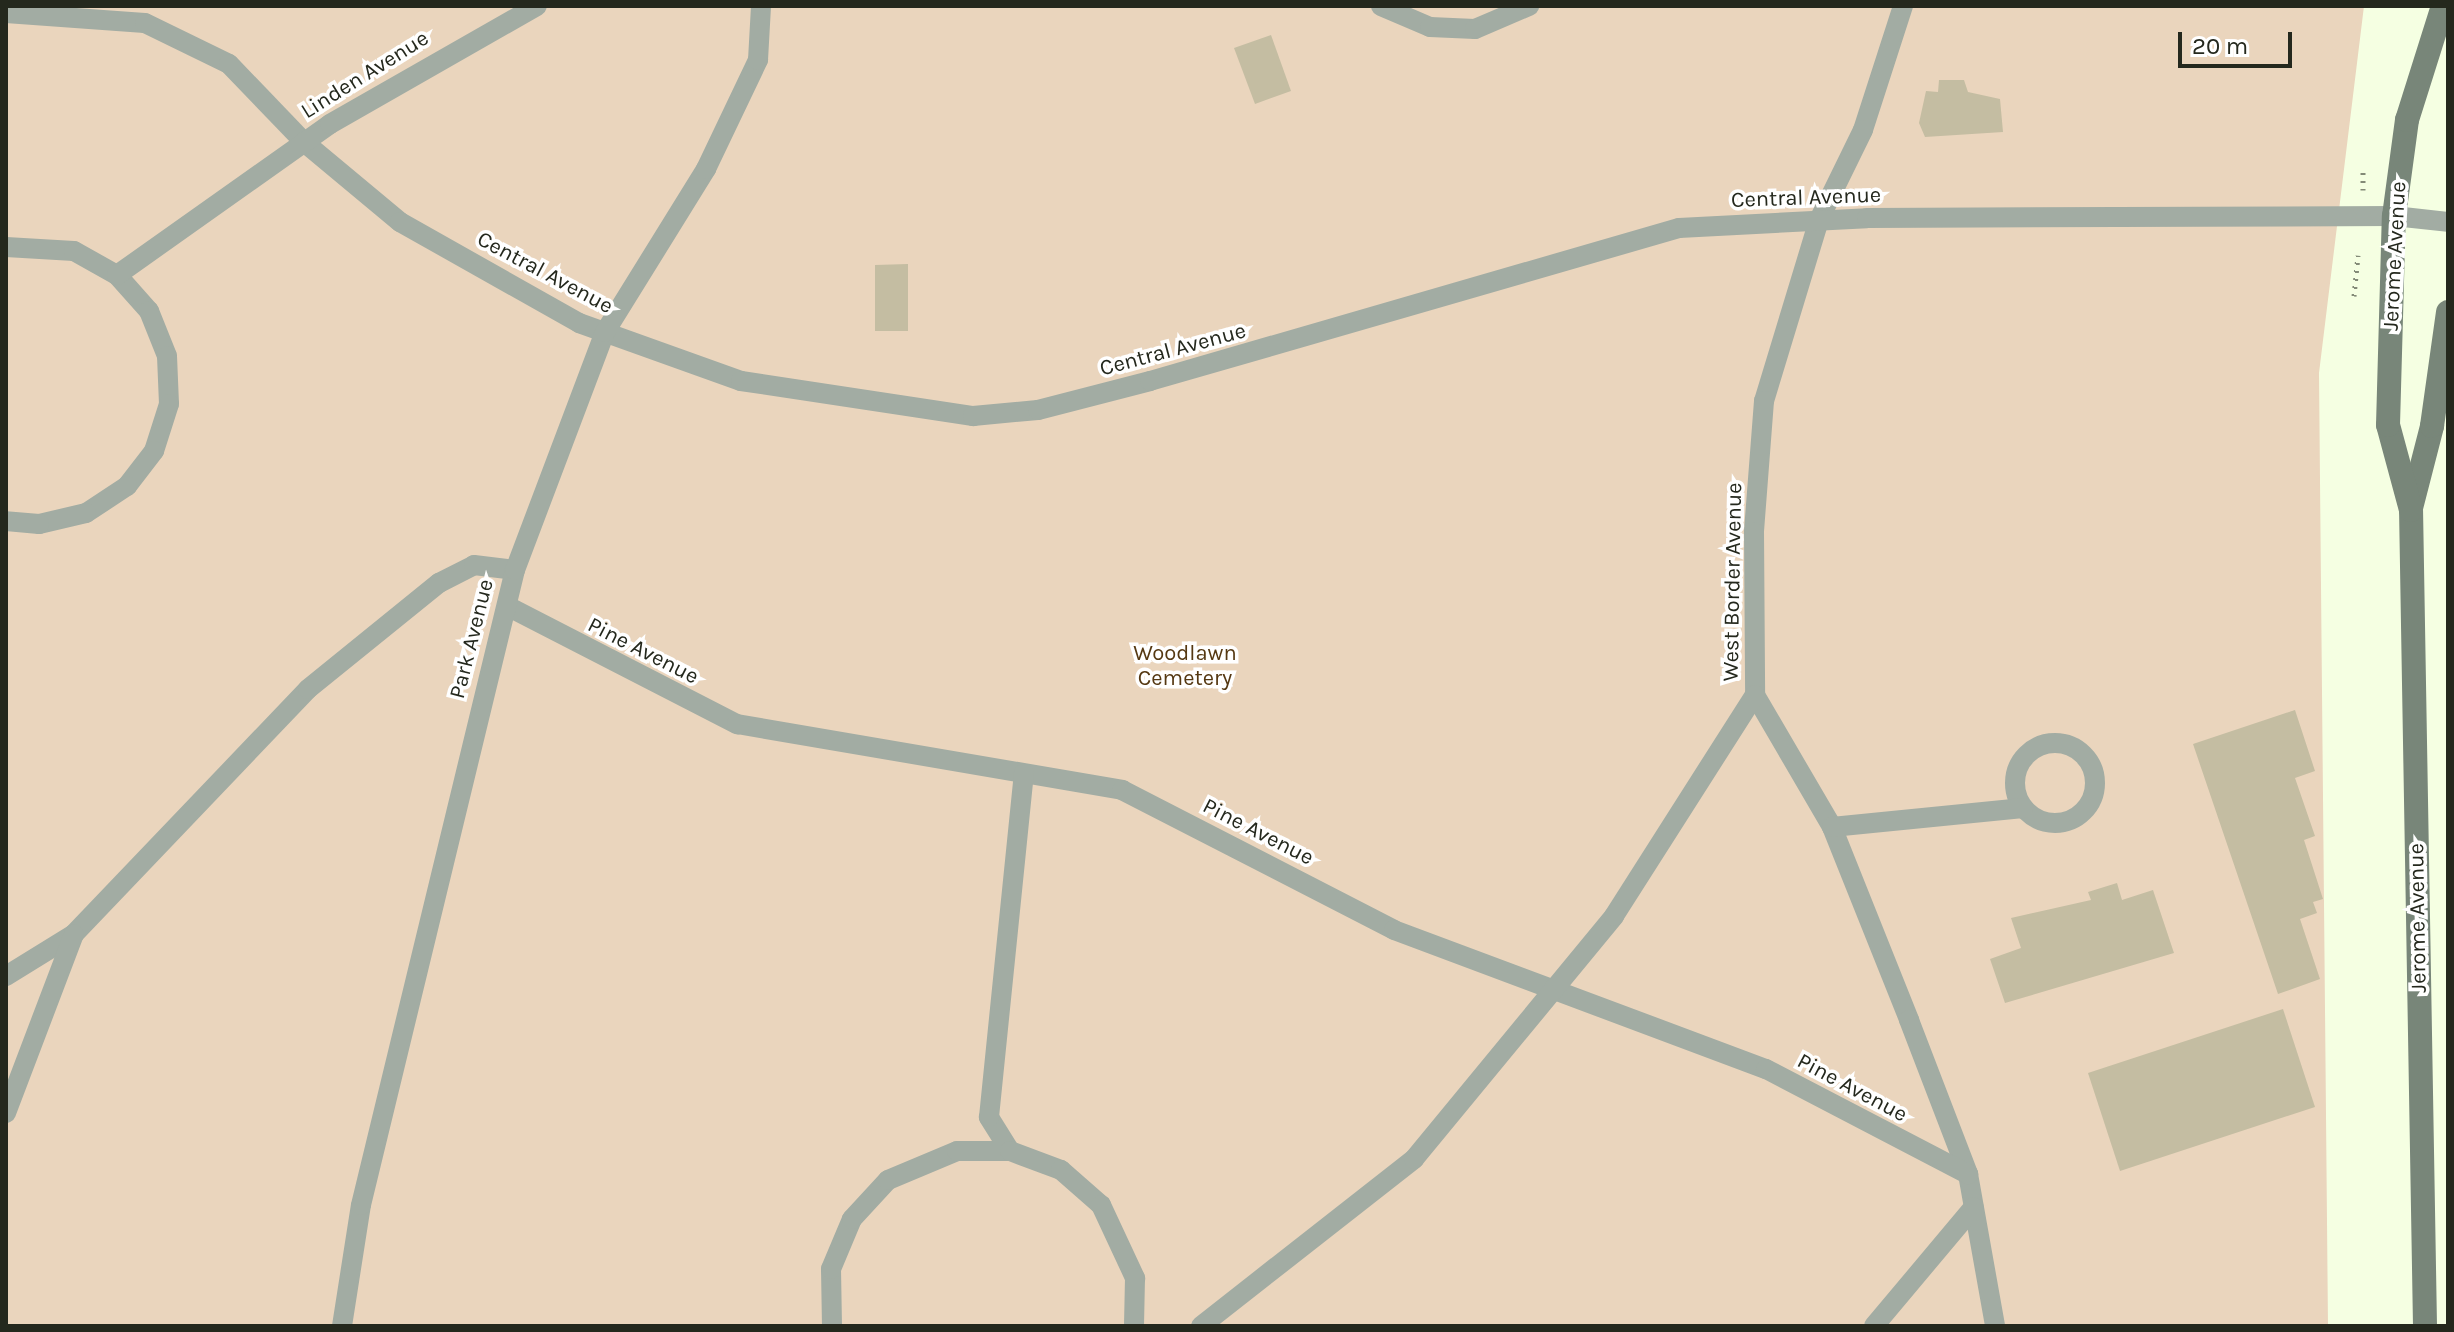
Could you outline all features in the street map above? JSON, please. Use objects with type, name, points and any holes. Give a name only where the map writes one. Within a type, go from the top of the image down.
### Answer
[{"type":"main road","name":"Jerome Avenue","points":[[2425,1326],[2411,510],[2388,425],[2394,216],[2431,17],[2443,6]]},
{"type":"main road","name":"Jerome Avenue","points":[[2411,510],[2432,426],[2448,312]]},
{"type":"lane","name":"Linden Avenue","points":[[117,275],[304,142],[492,26],[537,6]]},
{"type":"lane","name":"Park Avenue","points":[[342,1326],[361,1205],[515,570],[605,332],[706,169],[758,60],[761,6]]},
{"type":"lane","points":[[1381,6],[1430,27],[1475,29],[1529,6]]},
{"type":"lane","name":"West Border Avenue","points":[[1903,6],[1863,130],[1819,220],[1764,401],[1754,532],[1755,695],[1832,827],[1968,1174],[1995,1326]]},
{"type":"lane","name":"Central Avenue","points":[[6,13],[145,23],[229,64],[304,142],[400,222],[605,332],[741,381],[973,416],[1038,410],[1679,228],[1819,220],[2394,216],[2448,222]]},
{"type":"lane","points":[[6,247],[74,251],[117,275],[149,311],[167,356],[169,404],[154,451],[127,486],[86,513],[39,524],[6,521]]},
{"type":"lane","points":[[6,976],[74,934],[308,689],[439,583],[474,565],[515,570]]},
{"type":"lane","name":"Pine Avenue","points":[[507,606],[737,724],[1122,790],[1394,930],[1558,988],[1766,1069],[1968,1174]]},
{"type":"lane","points":[[1201,1326],[1414,1159],[1558,988],[1614,916],[1755,695]]},
{"type":"lane","points":[[1832,827],[2023,808],[2048,822],[2075,818],[2093,797],[2087,757],[2053,742],[2030,751],[2016,772],[2023,808]]},
{"type":"lane","points":[[1010,1151],[989,1117],[1024,774]]},
{"type":"lane","points":[[6,1113],[74,934]]},
{"type":"lane","points":[[832,1326],[831,1269],[852,1219],[888,1180],[957,1151],[1010,1151],[1061,1170],[1101,1205],[1135,1278],[1134,1326]]},
{"type":"lane","points":[[1874,1326],[1974,1207]]},
{"type":"path","points":[[2363,168],[2363,191]]},
{"type":"path","points":[[2354,296],[2358,255]]},
{"type":"green space","name":"Woodlawn Cemetery","points":[[6,6],[2364,6],[2319,373],[2328,1326],[6,1326]]},
{"type":"building","points":[[1271,35],[1291,91],[1255,104],[1234,48]]},
{"type":"building","points":[[1939,80],[1964,80],[1968,92],[2000,99],[2003,132],[1925,137],[1919,123],[1926,91],[1938,92]]},
{"type":"building","points":[[908,264],[908,331],[875,331],[875,265]]},
{"type":"building","points":[[2295,710],[2315,771],[2295,778],[2315,836],[2304,840],[2323,899],[2313,902],[2317,913],[2300,919],[2320,979],[2278,994],[2193,744]]},
{"type":"building","points":[[2117,883],[2122,900],[2153,890],[2174,953],[2005,1003],[1990,959],[2021,948],[2011,918],[2091,900],[2088,892]]},
{"type":"building","points":[[2283,1009],[2315,1107],[2120,1171],[2088,1073]]}]
